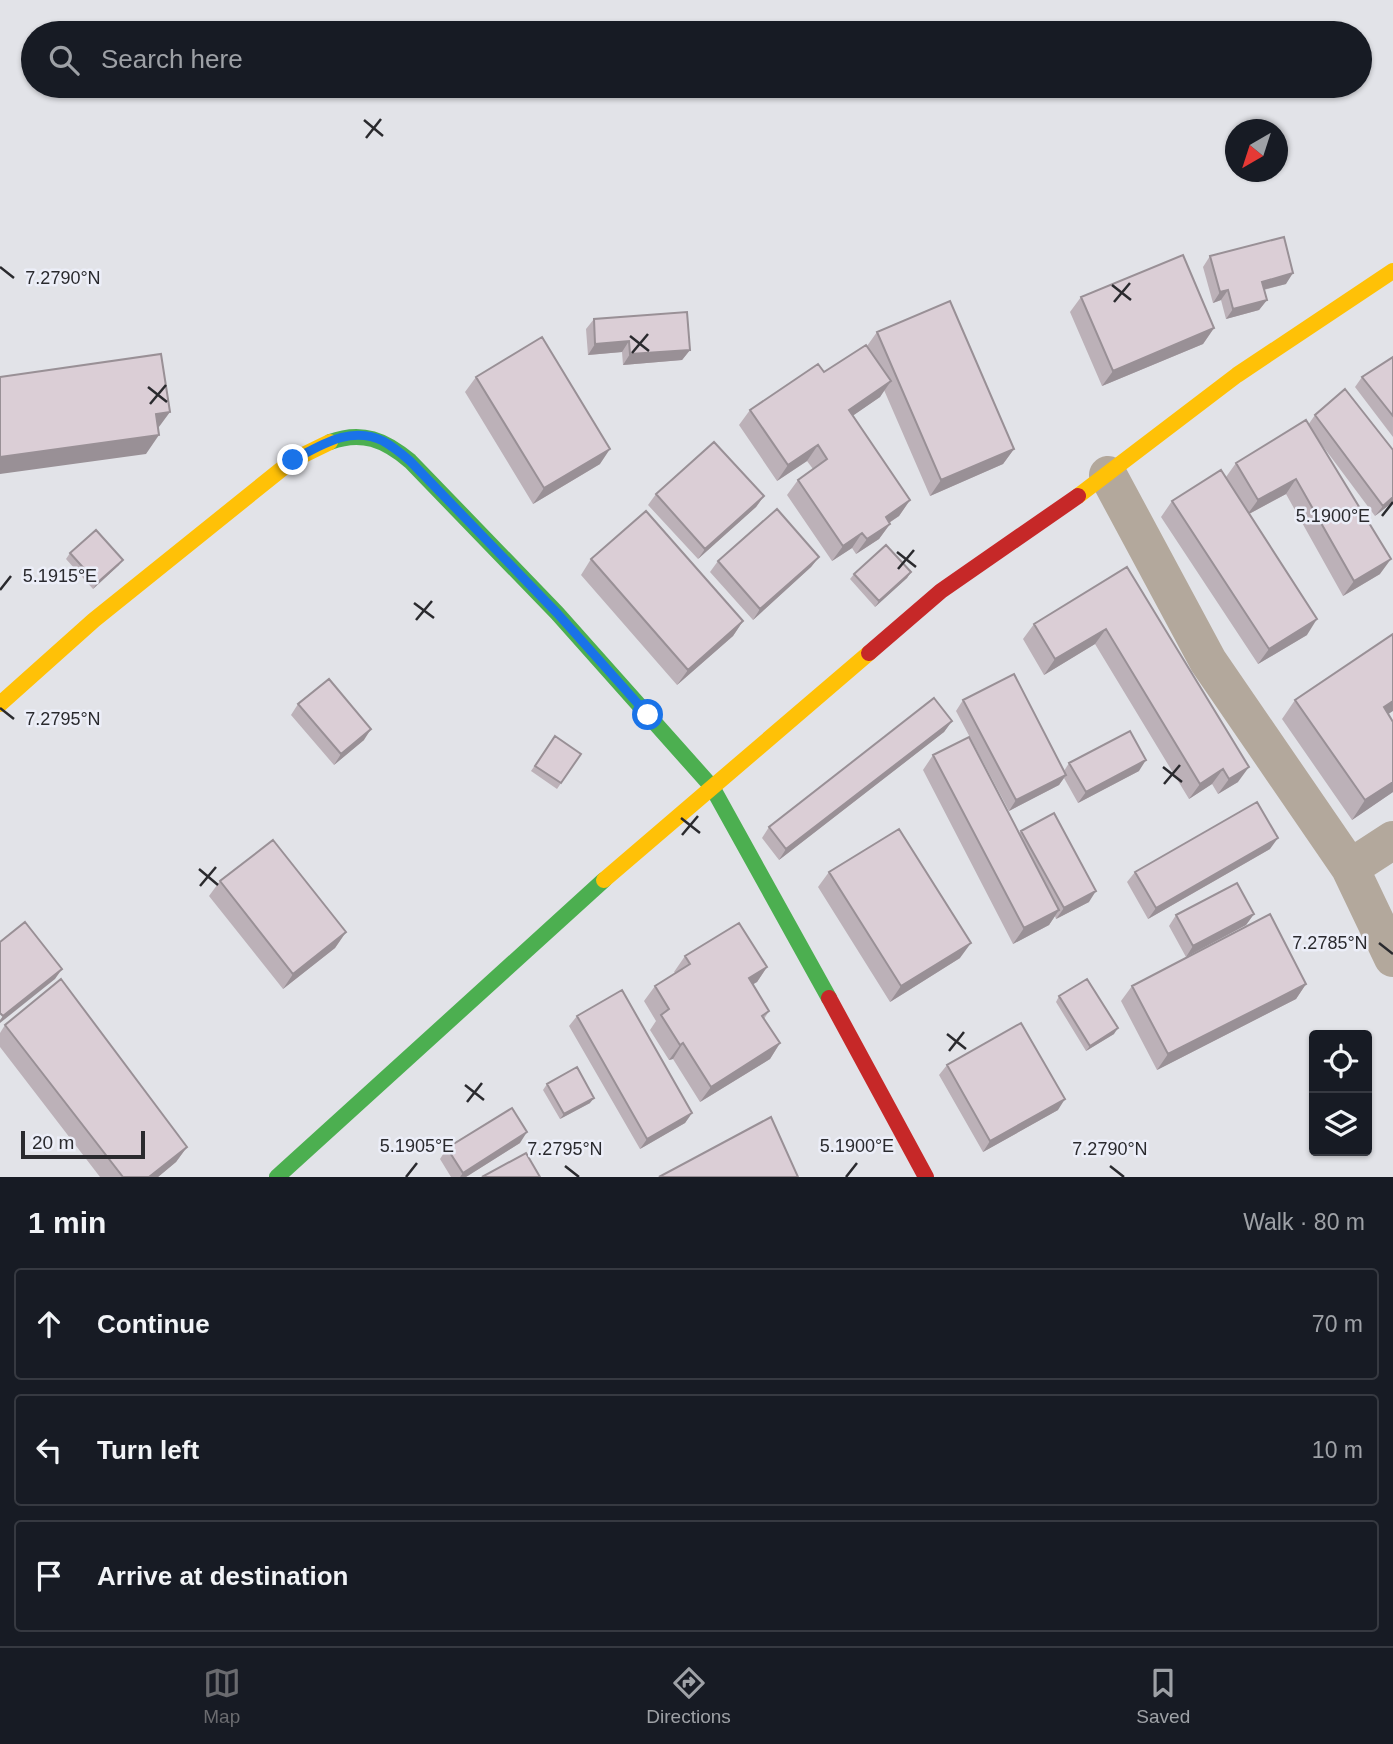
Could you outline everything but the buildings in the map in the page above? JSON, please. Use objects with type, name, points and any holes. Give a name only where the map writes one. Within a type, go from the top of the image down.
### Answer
[{"type":"main road","points":[[277,1177],[568,911],[941,591],[1108,475],[1237,376],[1393,271]]},
{"type":"main road","points":[[0,704],[94,620],[293,460],[329,441],[357,434],[382,441],[410,461],[557,613],[712,788],[797,938],[926,1177]]},
{"type":"street","points":[[1108,475],[1208,661],[1350,868],[1393,958]]},
{"type":"street","points":[[1350,868],[1393,840]]},
{"type":"traffic: fast","points":[[330,442],[363,437],[391,447],[401,454],[557,613],[712,787],[829,998]]},
{"type":"traffic: fast","points":[[277,1177],[604,880]]},
{"type":"traffic: slow","points":[[1078,496],[1237,375],[1393,271]]},
{"type":"traffic: slow","points":[[0,704],[94,620],[293,460],[330,442]]},
{"type":"traffic: slow","points":[[604,880],[869,653]]},
{"type":"traffic: jam","points":[[869,653],[941,591],[1078,496]]},
{"type":"traffic: jam","points":[[829,998],[926,1177]]},
{"type":"route","points":[[293,460],[329,441],[357,434],[382,441],[410,461],[557,613],[648,715]]}]
